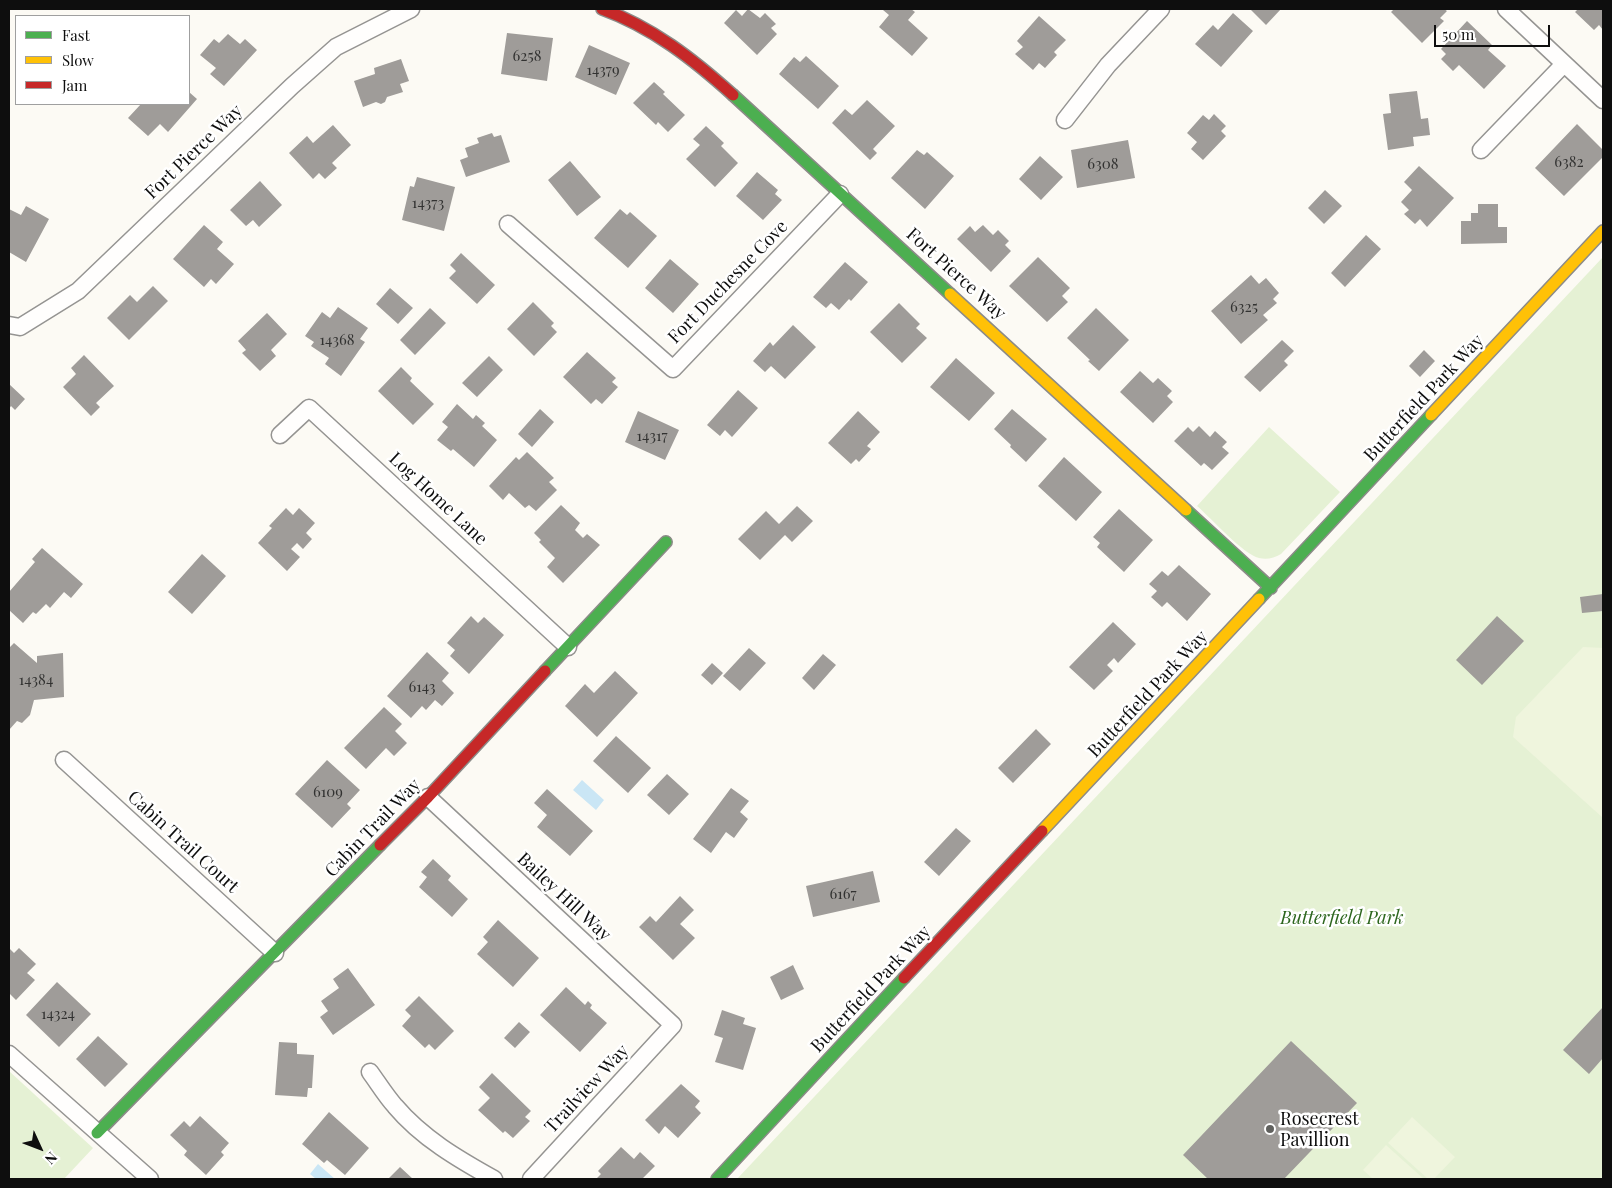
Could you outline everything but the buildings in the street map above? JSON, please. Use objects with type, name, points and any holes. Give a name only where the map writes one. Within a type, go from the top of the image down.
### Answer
[{"type":"street","name":"Fort Pierce Way","points":[[9,325],[20,327],[78,291],[285,93],[336,47],[411,9]]},
{"type":"street","name":"Fort Pierce Way","points":[[602,9],[622,16],[672,44],[715,79],[1271,588]]},
{"type":"street","points":[[1506,9],[1603,100]]},
{"type":"street","points":[[1065,120],[1108,65],[1156,11]]},
{"type":"street","points":[[1481,150],[1564,64]]},
{"type":"street","name":"Fort Duchesne Cove","points":[[508,224],[673,369],[840,194]]},
{"type":"street","name":"Butterfield Park Way","points":[[717,1179],[1603,232]]},
{"type":"street","name":"Log Home Lane","points":[[280,435],[309,408],[568,647]]},
{"type":"street","name":"Cabin Trail Way","points":[[97,1133],[428,798],[666,542]]},
{"type":"street","name":"Cabin Trail Court","points":[[64,760],[275,953]]},
{"type":"street","name":"Bailey Hill Way","points":[[428,798],[673,1025]]},
{"type":"street","name":"Trailview Way","points":[[531,1179],[673,1025]]},
{"type":"street","points":[[9,1054],[150,1179]]},
{"type":"street","points":[[370,1072],[396,1107],[434,1142],[459,1160],[494,1179]]},
{"type":"green space","name":"Butterfield Park","points":[[1603,257],[1603,1179],[737,1179]]},
{"type":"green space","points":[[1269,427],[1340,492],[1281,554],[1265,559],[1259,558],[1245,550],[1197,506]]},
{"type":"green space","points":[[1583,647],[1603,648],[1603,818],[1513,737],[1516,717]]},
{"type":"green space","points":[[9,1071],[93,1148],[64,1179],[9,1179]]},
{"type":"green space","points":[[1412,1117],[1455,1157],[1434,1179],[1428,1179],[1388,1143]]},
{"type":"green space","points":[[1386,1145],[1424,1179],[1373,1179],[1363,1170]]},
{"type":"water","points":[[582,780],[604,800],[596,810],[573,790]]},
{"type":"water","points":[[318,1164],[335,1179],[316,1179],[310,1174]]},
{"type":"traffic: fast","points":[[733,95],[950,294]]},
{"type":"traffic: fast","points":[[1259,599],[1431,415]]},
{"type":"traffic: fast","points":[[1186,510],[1271,588]]},
{"type":"traffic: fast","points":[[545,671],[666,542]]},
{"type":"traffic: fast","points":[[97,1133],[380,845]]},
{"type":"traffic: fast","points":[[717,1179],[904,978]]},
{"type":"traffic: slow","points":[[1431,415],[1603,231]]},
{"type":"traffic: slow","points":[[950,294],[1186,510]]},
{"type":"traffic: slow","points":[[1042,831],[1259,599]]},
{"type":"traffic: jam","points":[[602,9],[638,25],[671,45],[733,95]]},
{"type":"traffic: jam","points":[[380,845],[428,797],[545,671]]},
{"type":"traffic: jam","points":[[904,978],[1042,831]]},
{"type":"place","name":"Rosecrest Pavillion","points":[[1270,1129]]}]
